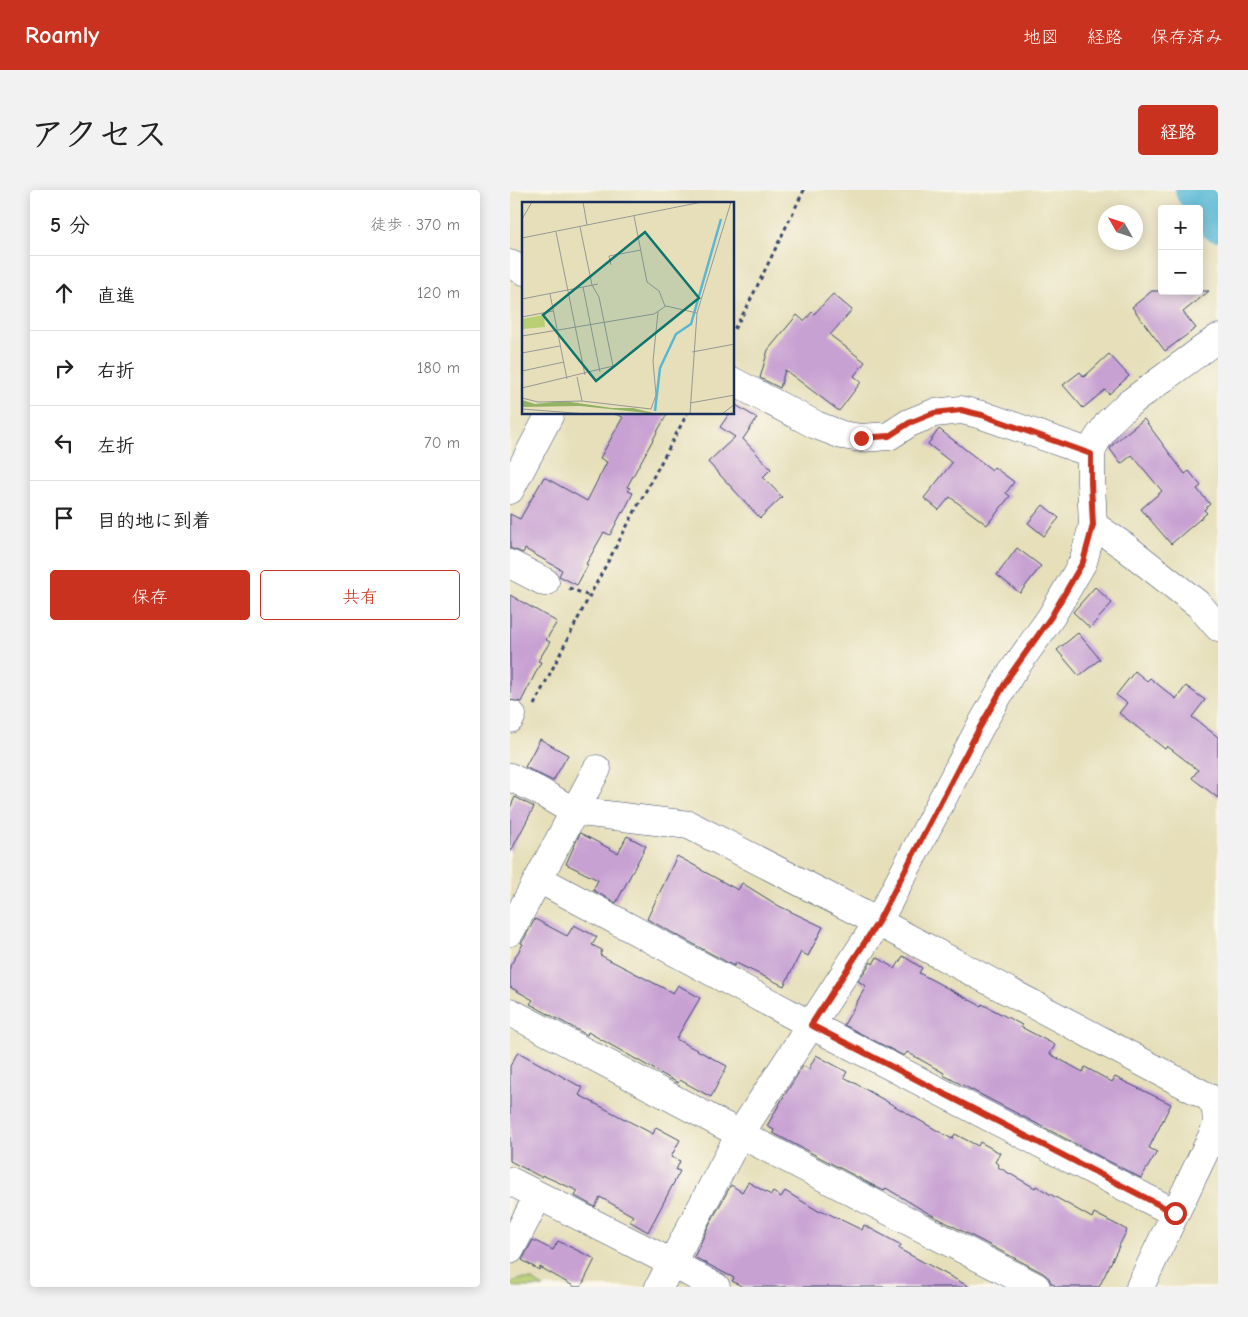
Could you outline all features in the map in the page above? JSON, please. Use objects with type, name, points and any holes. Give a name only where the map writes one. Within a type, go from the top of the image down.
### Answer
[{"type":"street","points":[[510,264],[522,270]]},
{"type":"street","points":[[660,1287],[740,1134],[878,922],[980,727],[1010,675],[1051,617],[1083,562],[1093,525],[1091,454],[1096,441],[1109,422],[1127,405],[1218,338]]},
{"type":"street","points":[[735,383],[816,425],[842,436],[861,438],[889,436],[909,423],[934,413],[961,410],[982,415],[1091,454]]},
{"type":"street","points":[[510,490],[549,415]]},
{"type":"street","points":[[1093,525],[1124,546],[1199,605],[1218,626]]},
{"type":"street","points":[[510,564],[545,582]]},
{"type":"street","points":[[510,932],[597,769]]},
{"type":"street","points":[[510,777],[573,811],[689,825],[878,922],[1210,1098],[1216,1109],[1217,1126],[1140,1287]]},
{"type":"street","points":[[539,879],[811,1025],[1175,1213]]},
{"type":"street","points":[[510,1012],[740,1134],[1036,1287]]},
{"type":"street","points":[[510,1181],[716,1287]]},
{"type":"street","points":[[510,1250],[538,1196]]},
{"type":"path","points":[[735,328],[804,190]]},
{"type":"path","points":[[518,714],[589,596],[686,415]]},
{"type":"green space","points":[[517,1280],[532,1280],[544,1287],[510,1287]]},
{"type":"building","points":[[1152,291],[1158,291],[1158,295],[1203,295],[1203,291],[1209,291],[1183,312],[1196,328],[1165,351],[1132,307]]},
{"type":"building","points":[[833,294],[852,310],[830,335],[865,362],[854,376],[861,382],[839,411],[785,370],[780,388],[760,378],[768,350],[797,315],[804,321],[812,312],[814,314]]},
{"type":"building","points":[[1109,354],[1129,376],[1109,394],[1105,390],[1083,408],[1063,385],[1080,372],[1084,377]]},
{"type":"building","points":[[735,405],[757,418],[743,439],[771,469],[763,477],[782,497],[760,518],[708,462],[735,437],[720,427],[728,415],[735,415]]},
{"type":"building","points":[[618,415],[666,415],[627,487],[630,488],[628,491],[633,493],[623,513],[610,535],[604,532],[586,564],[588,565],[577,585],[559,576],[562,570],[525,549],[523,553],[510,548],[510,514],[520,519],[544,477],[587,501],[607,462],[600,458],[623,417]]},
{"type":"building","points":[[1144,419],[1185,474],[1189,471],[1201,486],[1197,489],[1210,504],[1204,510],[1207,513],[1171,544],[1141,509],[1162,491],[1132,455],[1121,464],[1110,449],[1114,443]]},
{"type":"building","points":[[939,429],[992,470],[994,467],[1014,482],[1006,493],[1010,496],[987,525],[950,497],[939,510],[924,498],[952,463],[928,444]]},
{"type":"building","points":[[1043,505],[1059,518],[1044,536],[1028,523]]},
{"type":"building","points":[[1017,548],[1041,566],[1020,593],[997,575]]},
{"type":"building","points":[[1095,587],[1112,603],[1090,628],[1073,612]]},
{"type":"building","points":[[510,595],[557,622],[546,640],[550,642],[538,661],[541,662],[521,702],[510,700]]},
{"type":"building","points":[[1078,633],[1100,659],[1079,676],[1057,650]]},
{"type":"building","points":[[1135,671],[1147,681],[1150,678],[1176,699],[1186,686],[1205,700],[1192,717],[1218,737],[1218,798],[1192,778],[1198,770],[1167,746],[1165,749],[1119,713],[1127,703],[1116,695]]},
{"type":"building","points":[[540,739],[568,755],[553,781],[525,767]]},
{"type":"building","points":[[515,797],[534,807],[510,853],[510,808]]},
{"type":"building","points":[[580,833],[618,853],[627,836],[646,846],[616,903],[593,890],[598,880],[566,864]]},
{"type":"building","points":[[677,856],[738,890],[742,883],[779,906],[823,927],[808,956],[801,952],[784,986],[736,963],[734,966],[647,919]]},
{"type":"building","points":[[535,919],[567,936],[574,925],[597,937],[592,945],[602,950],[600,955],[673,993],[678,985],[700,998],[676,1039],[727,1066],[711,1097],[680,1080],[678,1083],[588,1032],[587,1035],[530,1004],[533,1000],[510,987],[510,966]]},
{"type":"building","points":[[903,956],[922,968],[919,973],[981,1006],[982,1004],[1022,1025],[1021,1027],[1055,1045],[1050,1054],[1083,1072],[1085,1067],[1112,1082],[1115,1077],[1171,1104],[1149,1148],[1157,1152],[1141,1178],[943,1075],[944,1073],[907,1052],[904,1056],[844,1025],[866,986],[858,981],[871,962],[873,964],[877,957],[895,969]]},
{"type":"building","points":[[518,1052],[583,1088],[579,1095],[653,1134],[656,1127],[680,1140],[671,1157],[680,1161],[676,1170],[680,1171],[648,1232],[629,1221],[633,1216],[600,1197],[595,1207],[575,1196],[578,1191],[542,1175],[541,1177],[510,1161],[510,1066]]},
{"type":"building","points":[[816,1055],[847,1072],[844,1077],[952,1139],[955,1134],[978,1146],[980,1142],[1000,1153],[995,1162],[999,1165],[998,1167],[1035,1188],[1036,1186],[1092,1218],[1094,1213],[1127,1230],[1099,1287],[1057,1287],[1043,1273],[926,1212],[886,1188],[884,1191],[773,1133],[774,1130],[767,1126],[803,1066],[809,1069]]},
{"type":"building","points":[[748,1182],[771,1195],[773,1192],[781,1197],[785,1191],[820,1212],[821,1210],[862,1230],[864,1225],[901,1245],[899,1249],[970,1287],[743,1287],[732,1281],[734,1278],[694,1257],[731,1185],[742,1192]]},
{"type":"building","points":[[533,1240],[553,1250],[558,1241],[595,1259],[581,1287],[575,1287],[540,1267],[539,1270],[522,1260]]},
{"type":"waterway","points":[[1196,190],[1218,221]]},
{"type":"route","points":[[861,438],[889,436],[909,423],[934,413],[961,410],[982,415],[1091,454],[1093,525],[1083,562],[1070,586],[1051,617],[1010,675],[980,727],[878,922],[811,1025],[1175,1213]]}]
